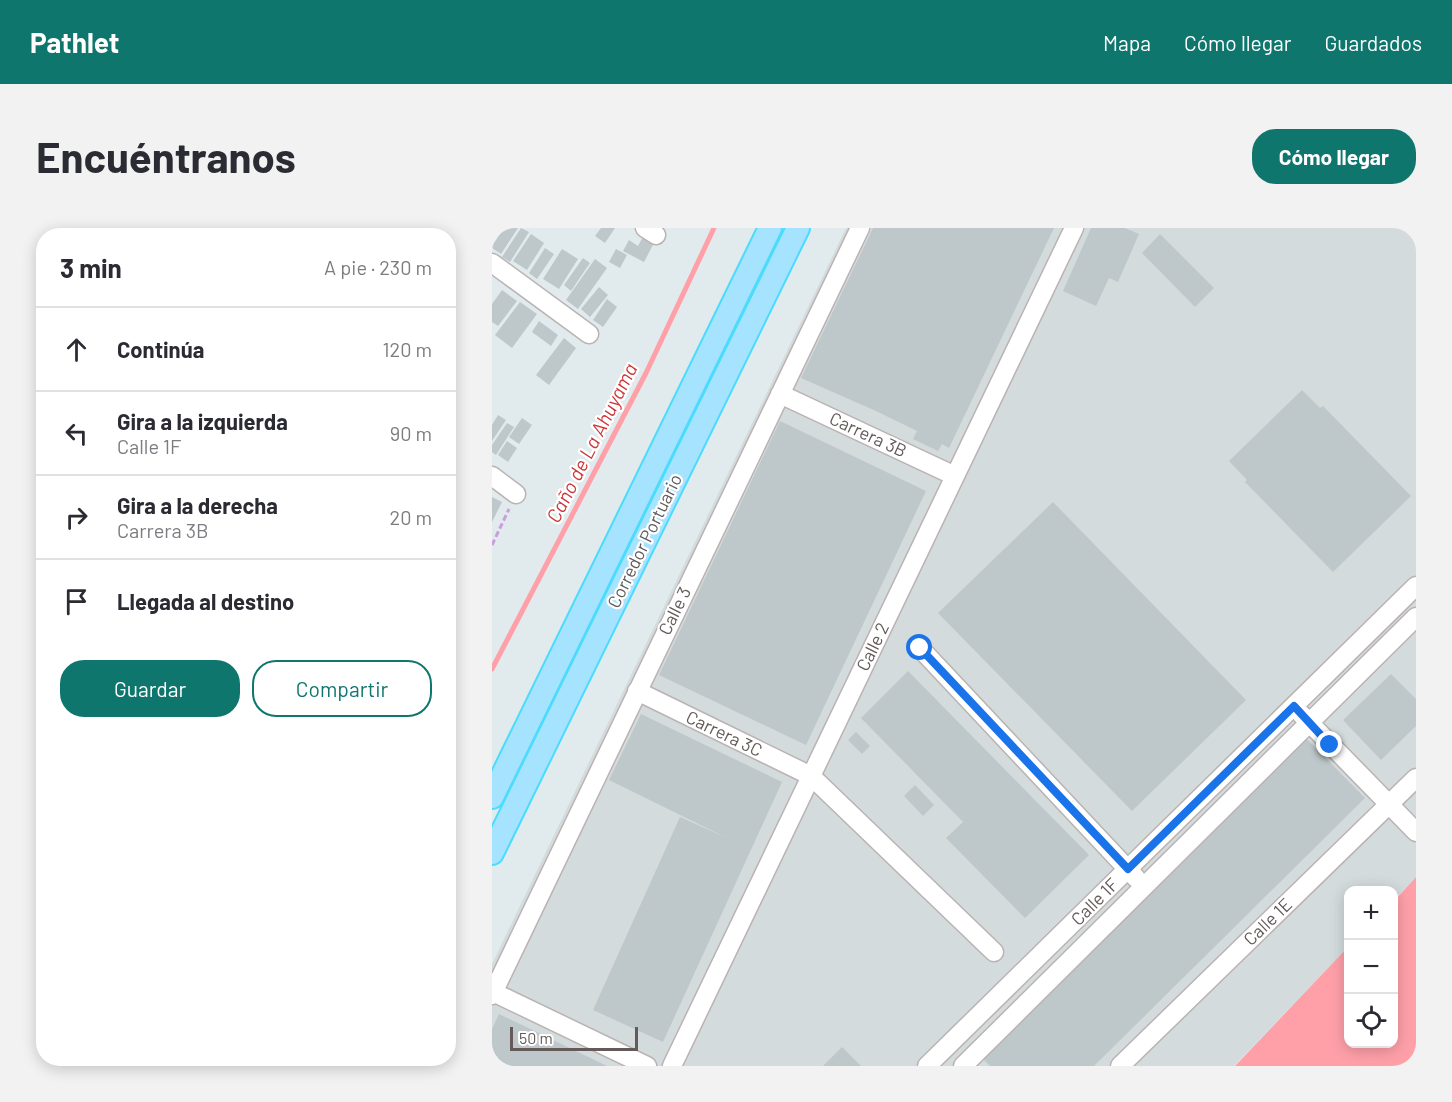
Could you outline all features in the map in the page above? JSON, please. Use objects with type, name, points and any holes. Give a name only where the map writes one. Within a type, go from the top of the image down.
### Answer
[{"type":"main road","name":"Corredor Portuario","points":[[492,797],[770,228]]},
{"type":"main road","name":"Corredor Portuario","points":[[492,853],[798,228]]},
{"type":"street","name":"Calle 3","points":[[493,993],[860,228]]},
{"type":"street","name":"Calle 2","points":[[672,1066],[1074,228]]},
{"type":"street","points":[[492,263],[589,334]]},
{"type":"street","name":"Carrera 3B","points":[[780,394],[955,476]]},
{"type":"street","points":[[492,476],[516,494]]},
{"type":"street","name":"Calle 1F","points":[[927,1066],[1294,706],[1414,593]]},
{"type":"street","name":"Calle 1F","points":[[965,1065],[1416,617]]},
{"type":"street","points":[[920,648],[1144,886]]},
{"type":"street","name":"Carrera 3C","points":[[637,691],[811,776],[994,952]]},
{"type":"street","points":[[1294,706],[1416,832]]},
{"type":"street","name":"Calle 1E","points":[[1120,1066],[1416,778]]},
{"type":"street","points":[[493,993],[647,1066]]},
{"type":"street","points":[[948,1046],[965,1065]]},
{"type":"path","points":[[492,545],[516,494]]},
{"type":"shaded area","points":[[846,228],[1416,228],[1416,877],[1398,896],[1398,886],[1344,886],[1344,951],[1234,1066],[492,1066],[492,964]]},
{"type":"shaded area","points":[[1416,877],[1416,1066],[1235,1066],[1344,951],[1344,1048],[1398,1048],[1398,897]]},
{"type":"building","points":[[504,228],[518,228],[501,254],[492,246]]},
{"type":"building","points":[[521,228],[529,232],[510,262],[502,257]]},
{"type":"building","points":[[601,228],[615,228],[605,243],[595,236]]},
{"type":"building","points":[[873,228],[1054,228],[949,448],[942,444],[938,451],[913,439],[917,431],[801,378]]},
{"type":"building","points":[[1091,228],[1125,228],[1139,234],[1118,282],[1109,278],[1096,306],[1063,291]]},
{"type":"building","points":[[531,234],[544,243],[527,270],[513,261]]},
{"type":"building","points":[[1160,234],[1214,288],[1195,307],[1142,253]]},
{"type":"building","points":[[644,235],[655,241],[644,262],[623,251],[629,240],[638,246]]},
{"type":"building","points":[[545,248],[554,254],[537,279],[529,273]]},
{"type":"building","points":[[562,249],[578,259],[559,289],[543,279]]},
{"type":"building","points":[[616,249],[627,255],[620,268],[609,262]]},
{"type":"building","points":[[583,258],[590,263],[571,291],[564,285]]},
{"type":"building","points":[[595,259],[607,268],[578,309],[566,300]]},
{"type":"building","points":[[599,287],[608,295],[590,317],[581,309]]},
{"type":"building","points":[[502,290],[517,301],[498,326],[492,322],[492,304]]},
{"type":"building","points":[[607,299],[617,307],[603,327],[593,320]]},
{"type":"building","points":[[520,302],[537,314],[512,348],[495,335]]},
{"type":"building","points":[[539,321],[558,335],[551,346],[532,332]]},
{"type":"building","points":[[564,338],[576,348],[549,385],[536,375]]},
{"type":"building","points":[[1302,390],[1320,408],[1323,406],[1411,496],[1333,572],[1245,482],[1247,480],[1229,461]]},
{"type":"building","points":[[498,415],[506,420],[492,441],[492,425]]},
{"type":"building","points":[[522,418],[532,425],[519,444],[509,437]]},
{"type":"building","points":[[780,421],[926,491],[806,745],[659,675]]},
{"type":"building","points":[[507,423],[514,427],[496,455],[492,452],[492,445]]},
{"type":"building","points":[[507,441],[517,448],[508,462],[498,455]]},
{"type":"building","points":[[492,497],[502,502],[492,522]]},
{"type":"building","points":[[1053,502],[1246,700],[1132,811],[938,613]]},
{"type":"building","points":[[908,671],[1089,855],[1025,918],[946,838],[963,822],[861,718]]},
{"type":"building","points":[[1391,674],[1416,699],[1416,726],[1381,760],[1343,720]]},
{"type":"building","points":[[641,714],[782,782],[663,1042],[593,1010],[680,817],[727,838],[609,780]]},
{"type":"building","points":[[856,732],[870,746],[862,754],[848,740]]},
{"type":"building","points":[[1303,735],[1365,798],[1094,1066],[990,1066],[979,1055]]},
{"type":"building","points":[[915,785],[934,805],[923,816],[904,796]]},
{"type":"building","points":[[499,1014],[607,1066],[492,1066],[492,1029]]},
{"type":"building","points":[[842,1047],[861,1066],[823,1066]]},
{"type":"waterway","name":"Caño de La Ahuyama","points":[[492,669],[646,373],[714,228]]},
{"type":"route","points":[[920,648],[1128,869],[1294,706],[1330,745]]}]
